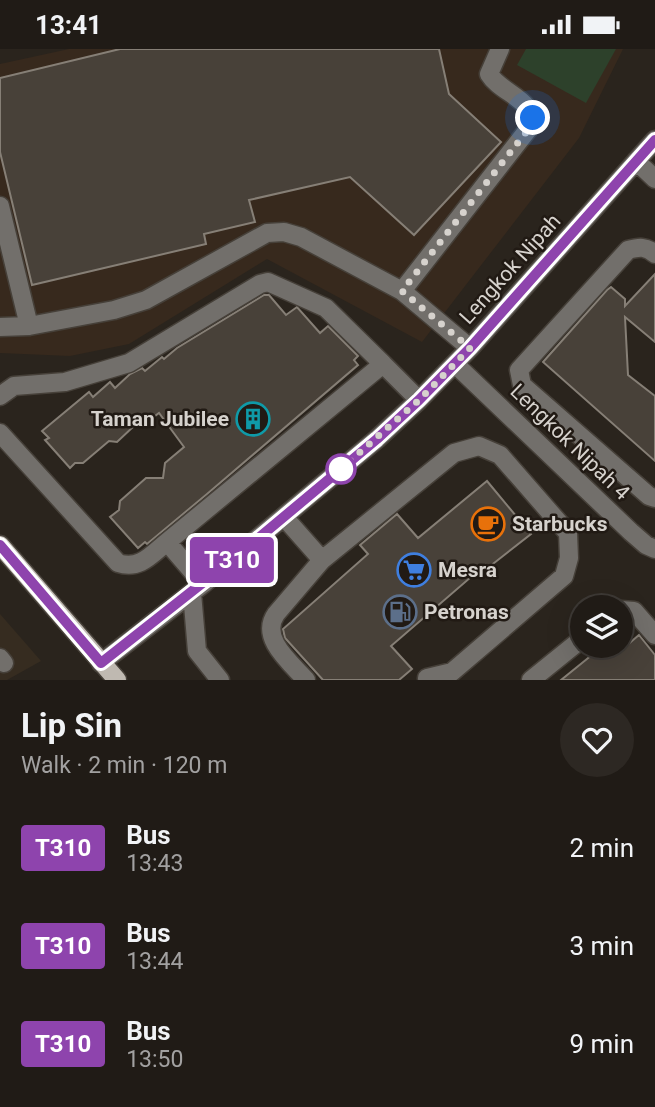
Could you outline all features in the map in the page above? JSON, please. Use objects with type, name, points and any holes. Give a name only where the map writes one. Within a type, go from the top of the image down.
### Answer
[{"type":"main road","points":[[0,545],[117,680]]},
{"type":"street","points":[[402,291],[530,127],[533,118],[529,107],[495,83],[489,74],[500,49]]},
{"type":"street","name":"Lengkok Nipah","points":[[101,663],[284,517],[419,400],[470,348],[655,140]]},
{"type":"street","points":[[636,161],[655,179]]},
{"type":"street","points":[[0,206],[29,326]]},
{"type":"street","points":[[0,327],[29,326],[114,310],[146,300],[267,233],[284,232],[301,237],[402,291],[470,348]]},
{"type":"street","points":[[655,254],[650,249],[640,247],[628,250],[519,370],[519,378],[522,386],[649,496],[655,498]]},
{"type":"street","points":[[0,396],[14,386],[65,382],[129,363],[260,284],[268,282],[326,308],[419,400]]},
{"type":"street","points":[[0,433],[118,563],[128,566],[144,562],[383,364]]},
{"type":"street","name":"Lengkok Nipah 4","points":[[455,364],[631,532],[655,549]]},
{"type":"street","points":[[306,680],[272,639],[272,621],[323,561],[454,453],[479,446],[500,454],[568,533],[569,558],[564,576],[452,672],[426,678]]},
{"type":"street","points":[[284,517],[323,561]]},
{"type":"street","points":[[167,542],[197,588],[197,651],[220,680]]},
{"type":"street","points":[[633,611],[655,635]]},
{"type":"street","points":[[531,680],[570,648]]},
{"type":"shaded area","points":[[69,49],[623,49],[579,138],[422,342],[267,259],[129,344],[70,356],[0,353],[0,64]]},
{"type":"shaded area","points":[[0,614],[41,661],[7,680],[0,680]]},
{"type":"green space","points":[[526,49],[616,49],[586,103],[517,65]]},
{"type":"building","points":[[120,49],[439,49],[449,94],[501,142],[414,235],[350,177],[249,200],[255,222],[204,234],[206,244],[32,285],[0,152],[0,78]]},
{"type":"building","points":[[655,274],[655,342],[625,317],[628,375],[655,396],[655,461],[543,362],[607,290],[611,287],[625,299],[625,306]]},
{"type":"building","name":"Taman Jubilee","points":[[264,295],[269,295],[286,315],[297,307],[320,333],[328,326],[358,356],[354,360],[358,365],[147,544],[145,542],[138,548],[110,517],[119,510],[120,501],[146,478],[163,478],[165,463],[184,447],[159,413],[142,426],[134,426],[117,442],[109,441],[83,463],[75,463],[70,468],[45,440],[49,438],[42,431],[89,392],[93,397],[110,382],[115,388],[130,374],[142,368],[145,371],[162,357],[164,359],[177,348]]},
{"type":"building","points":[[487,481],[531,534],[489,567],[486,564],[391,646],[412,669],[399,680],[323,680],[285,638],[283,629],[368,554],[360,545],[397,514],[418,538]]},
{"type":"building","points":[[639,635],[655,655],[655,680],[561,680],[588,658],[633,658],[633,640]]},
{"type":"bus line","name":"T310","points":[[0,545],[101,663],[243,551],[377,439],[419,400],[470,348],[655,140]]},
{"type":"place","name":"Taman Jubilee","points":[[253,419]]},
{"type":"place","name":"Starbucks","points":[[488,524]]},
{"type":"place","name":"Mesra","points":[[414,570]]},
{"type":"place","name":"Petronas","points":[[400,612]]},
{"type":"route","points":[[341,469],[419,400],[470,348],[402,291],[530,127],[533,118]]}]
